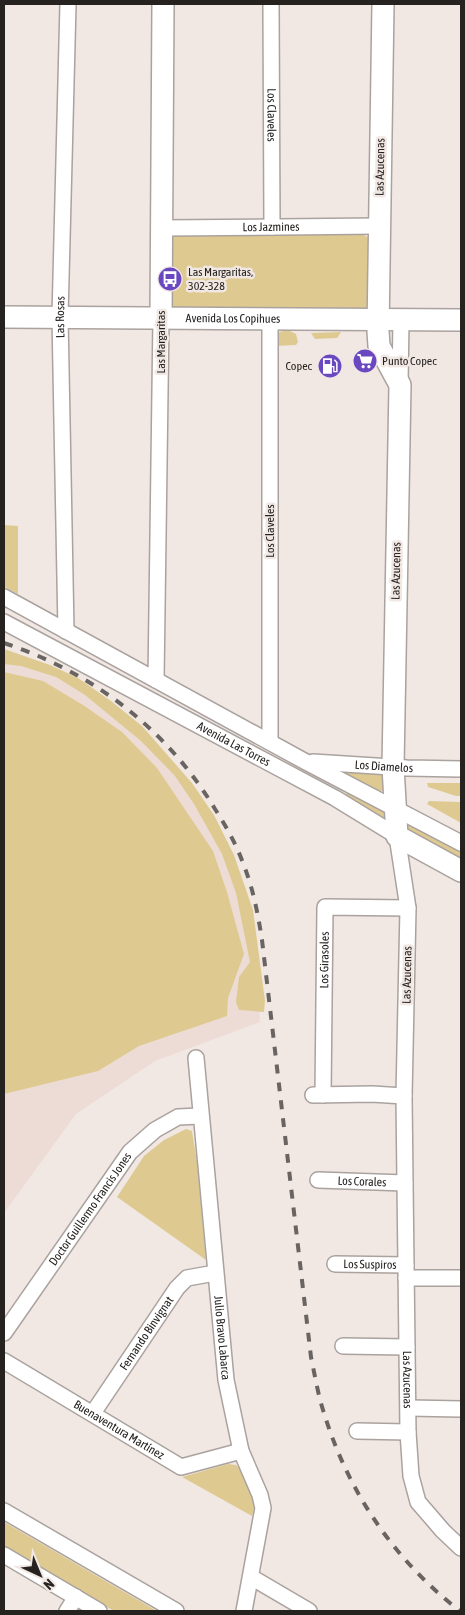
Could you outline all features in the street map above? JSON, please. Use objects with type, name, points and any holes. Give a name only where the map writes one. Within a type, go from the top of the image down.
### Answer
[{"type":"street","name":"Las Rosas","points":[[66,631],[60,317],[68,4]]},
{"type":"street","name":"Las Margaritas","points":[[156,680],[163,228],[164,4]]},
{"type":"street","name":"Los Claveles","points":[[272,4],[272,227]]},
{"type":"street","name":"Las Azucenas","points":[[383,4],[379,346],[400,385]]},
{"type":"street","name":"Los Jazmines","points":[[163,228],[379,226]]},
{"type":"street","name":"Avenida Los Copihues","points":[[4,317],[461,320]]},
{"type":"street","name":"Los Claveles","points":[[270,319],[270,742]]},
{"type":"street","name":"Las Azucenas","points":[[400,320],[393,768],[394,809],[408,908],[404,1096],[408,1432],[412,1476],[418,1502],[443,1531],[461,1548]]},
{"type":"street","name":"Avenida Las Torres","points":[[4,597],[306,762],[461,843]]},
{"type":"street","name":"Avenida Las Torres","points":[[4,622],[335,798],[397,836],[461,871]]},
{"type":"street","name":"Los Diamelos","points":[[306,762],[393,768],[461,769]]},
{"type":"street","name":"Los Girasoles","points":[[404,1096],[317,1095],[325,907],[408,908]]},
{"type":"street","name":"Julio Bravo Labarca","points":[[196,1058],[226,1380],[241,1451],[260,1495],[263,1508],[244,1611]]},
{"type":"street","name":"Doctor Guillermo Francis Jones","points":[[4,1333],[130,1152],[155,1130],[178,1117],[200,1116]]},
{"type":"street","name":"Los Corales","points":[[318,1180],[405,1183]]},
{"type":"street","name":"Los Suspiros","points":[[335,1264],[461,1278]]},
{"type":"street","name":"Fernando Binvignat","points":[[93,1413],[176,1288],[187,1278],[215,1273]]},
{"type":"street","points":[[343,1346],[407,1347]]},
{"type":"street","name":"Buenaventura Martínez","points":[[4,1361],[181,1467],[241,1451]]},
{"type":"street","points":[[409,1408],[461,1409]]},
{"type":"street","points":[[357,1431],[408,1432]]},
{"type":"street","points":[[4,1511],[176,1611]]},
{"type":"street","points":[[4,1555],[99,1611]]},
{"type":"street","points":[[250,1577],[309,1611]]},
{"type":"street","points":[[67,1611],[76,1597]]},
{"type":"shaded area","points":[[354,233],[366,236],[370,242],[370,306],[367,309],[170,308],[170,237],[172,235]]},
{"type":"shaded area","points":[[283,331],[290,331],[296,334],[298,342],[296,345],[275,346],[275,338]]},
{"type":"shaded area","points":[[341,332],[337,338],[315,339],[311,333]]},
{"type":"shaded area","points":[[4,525],[18,526],[18,594],[4,587]]},
{"type":"shaded area","points":[[4,649],[50,665],[78,678],[111,701],[142,726],[192,783],[214,815],[234,855],[253,910],[265,1001],[264,1012],[239,1010],[236,1002],[239,977],[250,962],[236,893],[222,854],[194,804],[175,776],[141,741],[85,695],[56,677],[21,666],[4,664]]},
{"type":"shaded area","points":[[4,654],[70,678],[176,770],[232,864],[257,981],[260,1022],[155,1061],[76,1114],[4,1213]]},
{"type":"shaded area","points":[[4,672],[43,681],[83,705],[122,732],[157,768],[213,851],[227,892],[244,954],[228,998],[227,1016],[139,1046],[98,1071],[4,1094]]},
{"type":"shaded area","points":[[338,773],[380,773],[383,777],[384,790],[376,792]]},
{"type":"shaded area","points":[[427,783],[461,783],[461,796],[428,787]]},
{"type":"shaded area","points":[[347,792],[386,811],[386,822],[344,800]]},
{"type":"shaded area","points":[[429,801],[461,802],[461,823],[427,804]]},
{"type":"shaded area","points":[[410,825],[461,851],[461,862],[413,836],[406,828]]},
{"type":"shaded area","points":[[186,1129],[192,1131],[197,1162],[206,1260],[117,1197],[144,1156],[164,1140]]},
{"type":"shaded area","points":[[228,1464],[236,1465],[240,1469],[255,1504],[252,1516],[182,1477]]},
{"type":"shaded area","points":[[4,1522],[157,1611],[114,1611],[4,1548]]},
{"type":"railway","points":[[4,643],[36,655],[67,670],[97,687],[124,707],[174,753],[196,780],[231,835],[247,872],[262,940],[311,1357],[322,1406],[346,1470],[360,1497],[377,1523],[415,1570],[460,1611]]},
{"type":"place","name":"Las Margaritas, 302-328","points":[[170,279]]},
{"type":"place","name":"Punto Copec","points":[[365,361]]},
{"type":"place","name":"Copec","points":[[330,366]]}]
